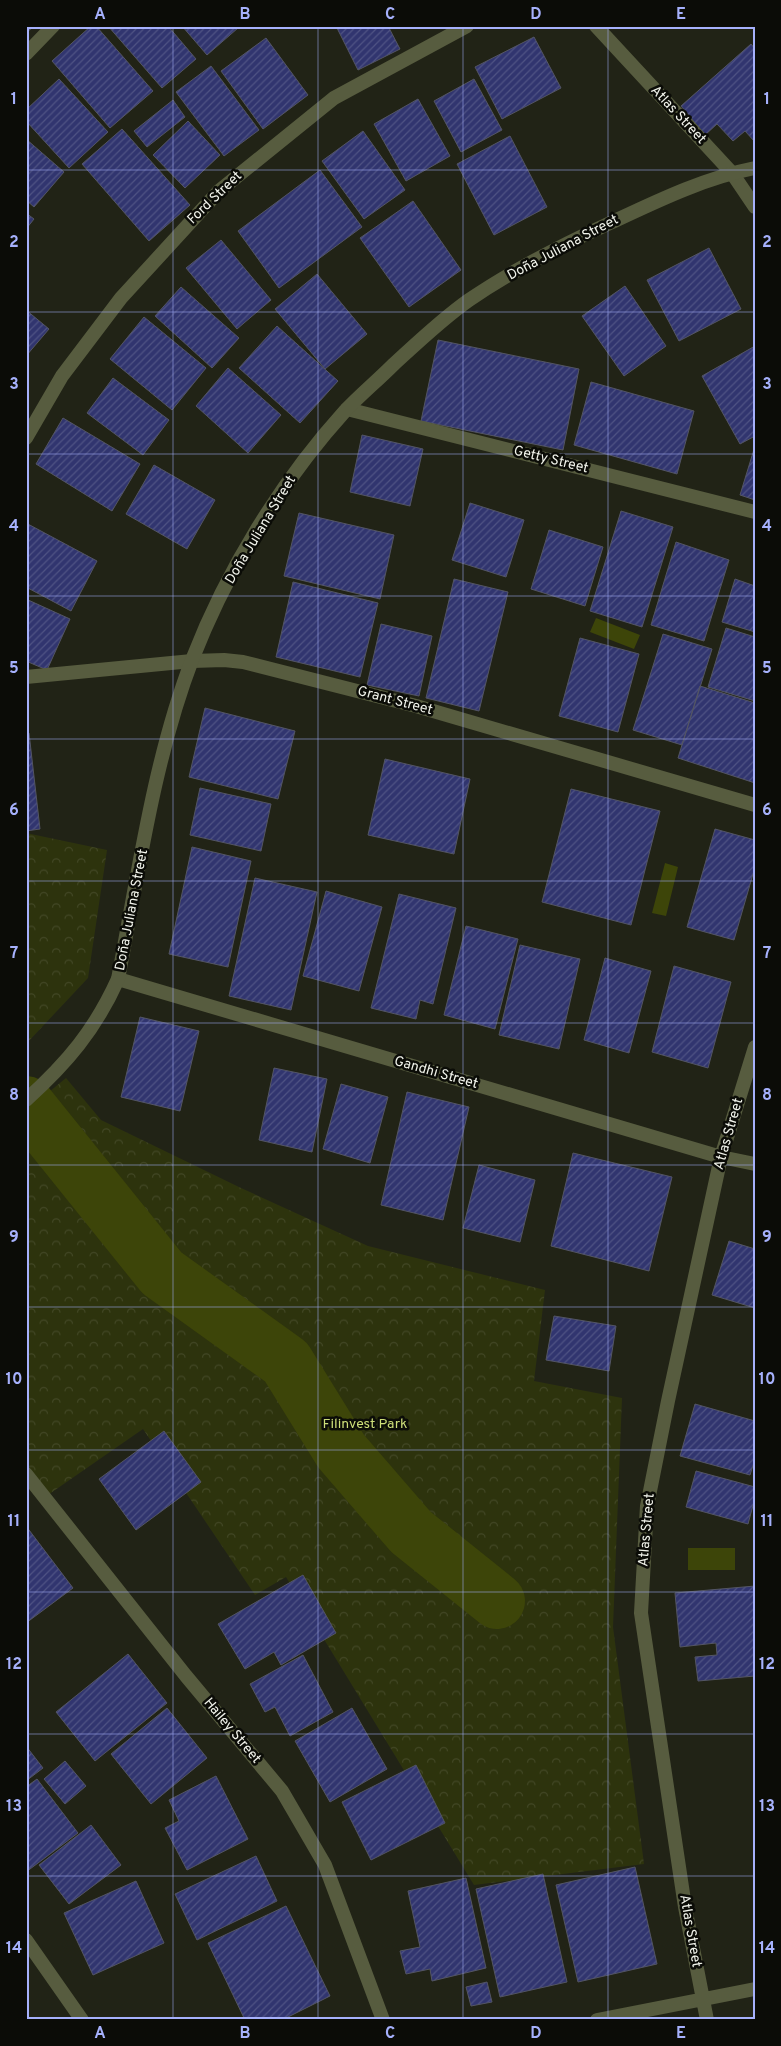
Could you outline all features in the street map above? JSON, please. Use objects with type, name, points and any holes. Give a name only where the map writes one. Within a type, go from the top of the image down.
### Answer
[{"type":"street","points":[[26,54],[53,26]]},
{"type":"street","name":"Ford Street","points":[[26,438],[62,376],[121,298],[219,191],[334,98],[467,26]]},
{"type":"street","name":"Atlas Street","points":[[596,26],[732,173],[755,207]]},
{"type":"street","name":"Doña Juliana Street","points":[[26,1100],[59,1070],[93,1026],[118,979],[154,793],[172,724],[192,661],[242,555],[279,493],[347,409],[414,346],[468,301],[519,269],[682,189],[732,173],[755,168]]},
{"type":"street","name":"Getty Street","points":[[347,409],[755,512]]},
{"type":"street","name":"Grant Street","points":[[26,677],[192,661],[224,660],[243,662],[416,706],[755,805]]},
{"type":"street","name":"Gandhi Street","points":[[118,979],[721,1157],[755,1164]]},
{"type":"street","name":"Atlas Street","points":[[707,2020],[685,1907],[641,1613],[647,1506],[668,1401],[721,1157],[755,1047]]},
{"type":"street","name":"Hailey Street","points":[[28,1480],[186,1676],[282,1791],[326,1865],[383,2020]]},
{"type":"street","points":[[26,1940],[82,2020]]},
{"type":"street","points":[[597,2020],[755,1989]]},
{"type":"green space","points":[[26,833],[107,850],[88,978],[26,1044]]},
{"type":"green space","name":"Filinvest Park","points":[[66,1078],[101,1120],[241,1188],[368,1246],[545,1290],[534,1381],[622,1398],[613,1627],[644,1864],[474,1885],[286,1577],[255,1595],[143,1429],[45,1497],[26,1472],[26,1111]]},
{"type":"shaded area","points":[[596,618],[640,635],[634,649],[590,632]]},
{"type":"shaded area","points":[[665,863],[678,867],[666,916],[652,913]]},
{"type":"shaded area","points":[[688,1548],[735,1548],[735,1570],[688,1570]]},
{"type":"building","points":[[26,26],[34,26],[26,33]]},
{"type":"building","points":[[91,26],[96,26],[153,91],[110,128],[52,61]]},
{"type":"building","points":[[108,26],[168,26],[196,59],[162,88]]},
{"type":"building","points":[[182,26],[236,26],[238,28],[207,55]]},
{"type":"building","points":[[336,26],[388,26],[400,49],[358,70]]},
{"type":"building","points":[[534,37],[561,88],[502,119],[475,67]]},
{"type":"building","points":[[266,38],[308,95],[263,129],[221,71]]},
{"type":"building","points":[[751,44],[755,49],[755,142],[745,131],[733,141],[717,124],[705,135],[681,106]]},
{"type":"building","points":[[211,66],[259,130],[224,156],[176,92]]},
{"type":"building","points":[[59,79],[108,132],[69,168],[26,121],[26,110]]},
{"type":"building","points":[[474,79],[502,130],[461,152],[434,101]]},
{"type":"building","points":[[418,99],[450,156],[406,181],[374,124]]},
{"type":"building","points":[[173,100],[185,117],[147,147],[134,131]]},
{"type":"building","points":[[188,121],[220,155],[185,188],[153,155]]},
{"type":"building","points":[[122,129],[190,205],[149,241],[82,164]]},
{"type":"building","points":[[363,131],[405,190],[364,219],[322,161]]},
{"type":"building","points":[[510,136],[547,207],[494,235],[457,164]]},
{"type":"building","points":[[26,139],[64,172],[34,207],[26,200]]},
{"type":"building","points":[[320,170],[362,227],[279,288],[238,231]]},
{"type":"building","points":[[413,201],[461,270],[409,307],[360,238]]},
{"type":"building","points":[[26,213],[34,219],[26,229]]},
{"type":"building","points":[[221,240],[271,300],[237,329],[186,268]]},
{"type":"building","points":[[709,248],[741,309],[679,341],[647,280]]},
{"type":"building","points":[[317,274],[367,334],[325,369],[275,309]]},
{"type":"building","points":[[625,286],[666,346],[624,376],[582,316]]},
{"type":"building","points":[[181,287],[239,338],[212,368],[155,316]]},
{"type":"building","points":[[26,310],[49,329],[26,356]]},
{"type":"building","points":[[144,317],[206,368],[172,410],[110,359]]},
{"type":"building","points":[[277,326],[338,381],[300,423],[239,368]]},
{"type":"building","points":[[438,340],[579,369],[563,450],[421,421]]},
{"type":"building","points":[[755,346],[755,436],[740,444],[702,376]]},
{"type":"building","points":[[228,368],[281,415],[248,453],[196,406]]},
{"type":"building","points":[[113,378],[169,420],[143,455],[87,413]]},
{"type":"building","points":[[591,382],[694,411],[677,474],[574,445]]},
{"type":"building","points":[[63,418],[140,464],[112,511],[36,464]]},
{"type":"building","points":[[362,435],[423,449],[410,506],[350,492]]},
{"type":"building","points":[[755,446],[755,500],[740,495]]},
{"type":"building","points":[[154,465],[215,500],[187,549],[126,514]]},
{"type":"building","points":[[470,503],[524,520],[506,577],[452,560]]},
{"type":"building","points":[[621,511],[673,527],[642,627],[590,611]]},
{"type":"building","points":[[299,513],[394,535],[380,599],[284,576]]},
{"type":"building","points":[[26,523],[97,561],[71,611],[26,587]]},
{"type":"building","points":[[549,530],[603,547],[585,606],[531,589]]},
{"type":"building","points":[[676,542],[729,560],[704,641],[651,625]]},
{"type":"building","points":[[454,579],[508,592],[479,711],[426,698]]},
{"type":"building","points":[[735,579],[755,586],[755,632],[722,622]]},
{"type":"building","points":[[293,582],[378,603],[360,677],[276,657]]},
{"type":"building","points":[[26,599],[70,619],[47,670],[26,661]]},
{"type":"building","points":[[381,624],[432,636],[419,696],[367,685]]},
{"type":"building","points":[[726,628],[755,637],[755,701],[708,687]]},
{"type":"building","points":[[663,634],[712,649],[682,745],[633,730]]},
{"type":"building","points":[[580,638],[639,654],[618,732],[559,716]]},
{"type":"building","points":[[700,686],[755,703],[755,783],[678,758]]},
{"type":"building","points":[[205,708],[295,731],[278,799],[189,777]]},
{"type":"building","points":[[26,733],[29,733],[40,829],[26,831]]},
{"type":"building","points":[[385,759],[470,779],[454,854],[368,835]]},
{"type":"building","points":[[200,788],[271,804],[261,851],[190,835]]},
{"type":"building","points":[[571,789],[660,811],[631,925],[542,902]]},
{"type":"building","points":[[715,829],[755,840],[755,867],[734,940],[687,927]]},
{"type":"building","points":[[192,847],[251,861],[228,967],[169,954]]},
{"type":"building","points":[[255,878],[317,892],[291,1010],[229,996]]},
{"type":"building","points":[[326,891],[382,907],[359,991],[303,976]]},
{"type":"building","points":[[399,894],[456,908],[433,1004],[420,1000],[416,1019],[371,1008]]},
{"type":"building","points":[[466,926],[518,939],[495,1029],[444,1015]]},
{"type":"building","points":[[520,945],[580,959],[559,1049],[499,1035]]},
{"type":"building","points":[[605,958],[651,971],[629,1053],[584,1040]]},
{"type":"building","points":[[674,966],[731,982],[708,1068],[652,1052]]},
{"type":"building","points":[[140,1017],[199,1031],[180,1111],[121,1097]]},
{"type":"building","points":[[274,1068],[327,1079],[312,1152],[259,1140]]},
{"type":"building","points":[[341,1084],[388,1097],[370,1163],[323,1149]]},
{"type":"building","points":[[407,1092],[469,1107],[443,1220],[381,1205]]},
{"type":"building","points":[[573,1153],[672,1177],[649,1271],[551,1246]]},
{"type":"building","points":[[479,1165],[535,1180],[520,1242],[463,1228]]},
{"type":"building","points":[[729,1241],[755,1249],[755,1308],[712,1295]]},
{"type":"building","points":[[554,1316],[616,1326],[609,1371],[546,1360]]},
{"type":"building","points":[[695,1404],[755,1421],[755,1459],[750,1475],[680,1456]]},
{"type":"building","points":[[164,1431],[201,1482],[136,1530],[99,1479]]},
{"type":"building","points":[[696,1471],[755,1487],[755,1498],[748,1524],[686,1507]]},
{"type":"building","points":[[26,1526],[73,1588],[26,1623]]},
{"type":"building","points":[[303,1575],[336,1633],[281,1665],[274,1652],[245,1669],[218,1624]]},
{"type":"building","points":[[755,1586],[755,1676],[698,1681],[695,1657],[717,1655],[716,1643],[680,1647],[675,1593]]},
{"type":"building","points":[[128,1654],[167,1703],[95,1761],[56,1712]]},
{"type":"building","points":[[303,1655],[333,1712],[290,1736],[275,1707],[265,1712],[250,1684]]},
{"type":"building","points":[[167,1708],[207,1758],[151,1804],[111,1754]]},
{"type":"building","points":[[352,1708],[387,1769],[330,1802],[295,1741]]},
{"type":"building","points":[[26,1746],[43,1768],[26,1781]]},
{"type":"building","points":[[65,1761],[86,1786],[65,1804],[44,1779]]},
{"type":"building","points":[[416,1765],[445,1823],[371,1860],[342,1802]]},
{"type":"building","points":[[216,1776],[248,1839],[187,1870],[165,1828],[179,1821],[169,1800]]},
{"type":"building","points":[[37,1779],[78,1833],[26,1872],[26,1787]]},
{"type":"building","points":[[91,1825],[121,1865],[69,1904],[39,1865]]},
{"type":"building","points":[[256,1856],[277,1901],[197,1940],[175,1894]]},
{"type":"building","points":[[635,1867],[657,1964],[578,1982],[556,1885]]},
{"type":"building","points":[[543,1874],[567,1982],[500,1997],[476,1889]]},
{"type":"building","points":[[466,1878],[486,1968],[432,1981],[430,1969],[406,1974],[400,1951],[420,1947],[408,1891]]},
{"type":"building","points":[[136,1881],[164,1943],[93,1975],[64,1913]]},
{"type":"building","points":[[286,1906],[330,1996],[282,2020],[245,2020],[208,1943]]},
{"type":"building","points":[[487,1982],[492,2002],[471,2006],[466,1987]]},
{"type":"waterway","points":[[26,1104],[162,1273],[286,1362],[341,1451],[411,1532],[497,1601]]}]
